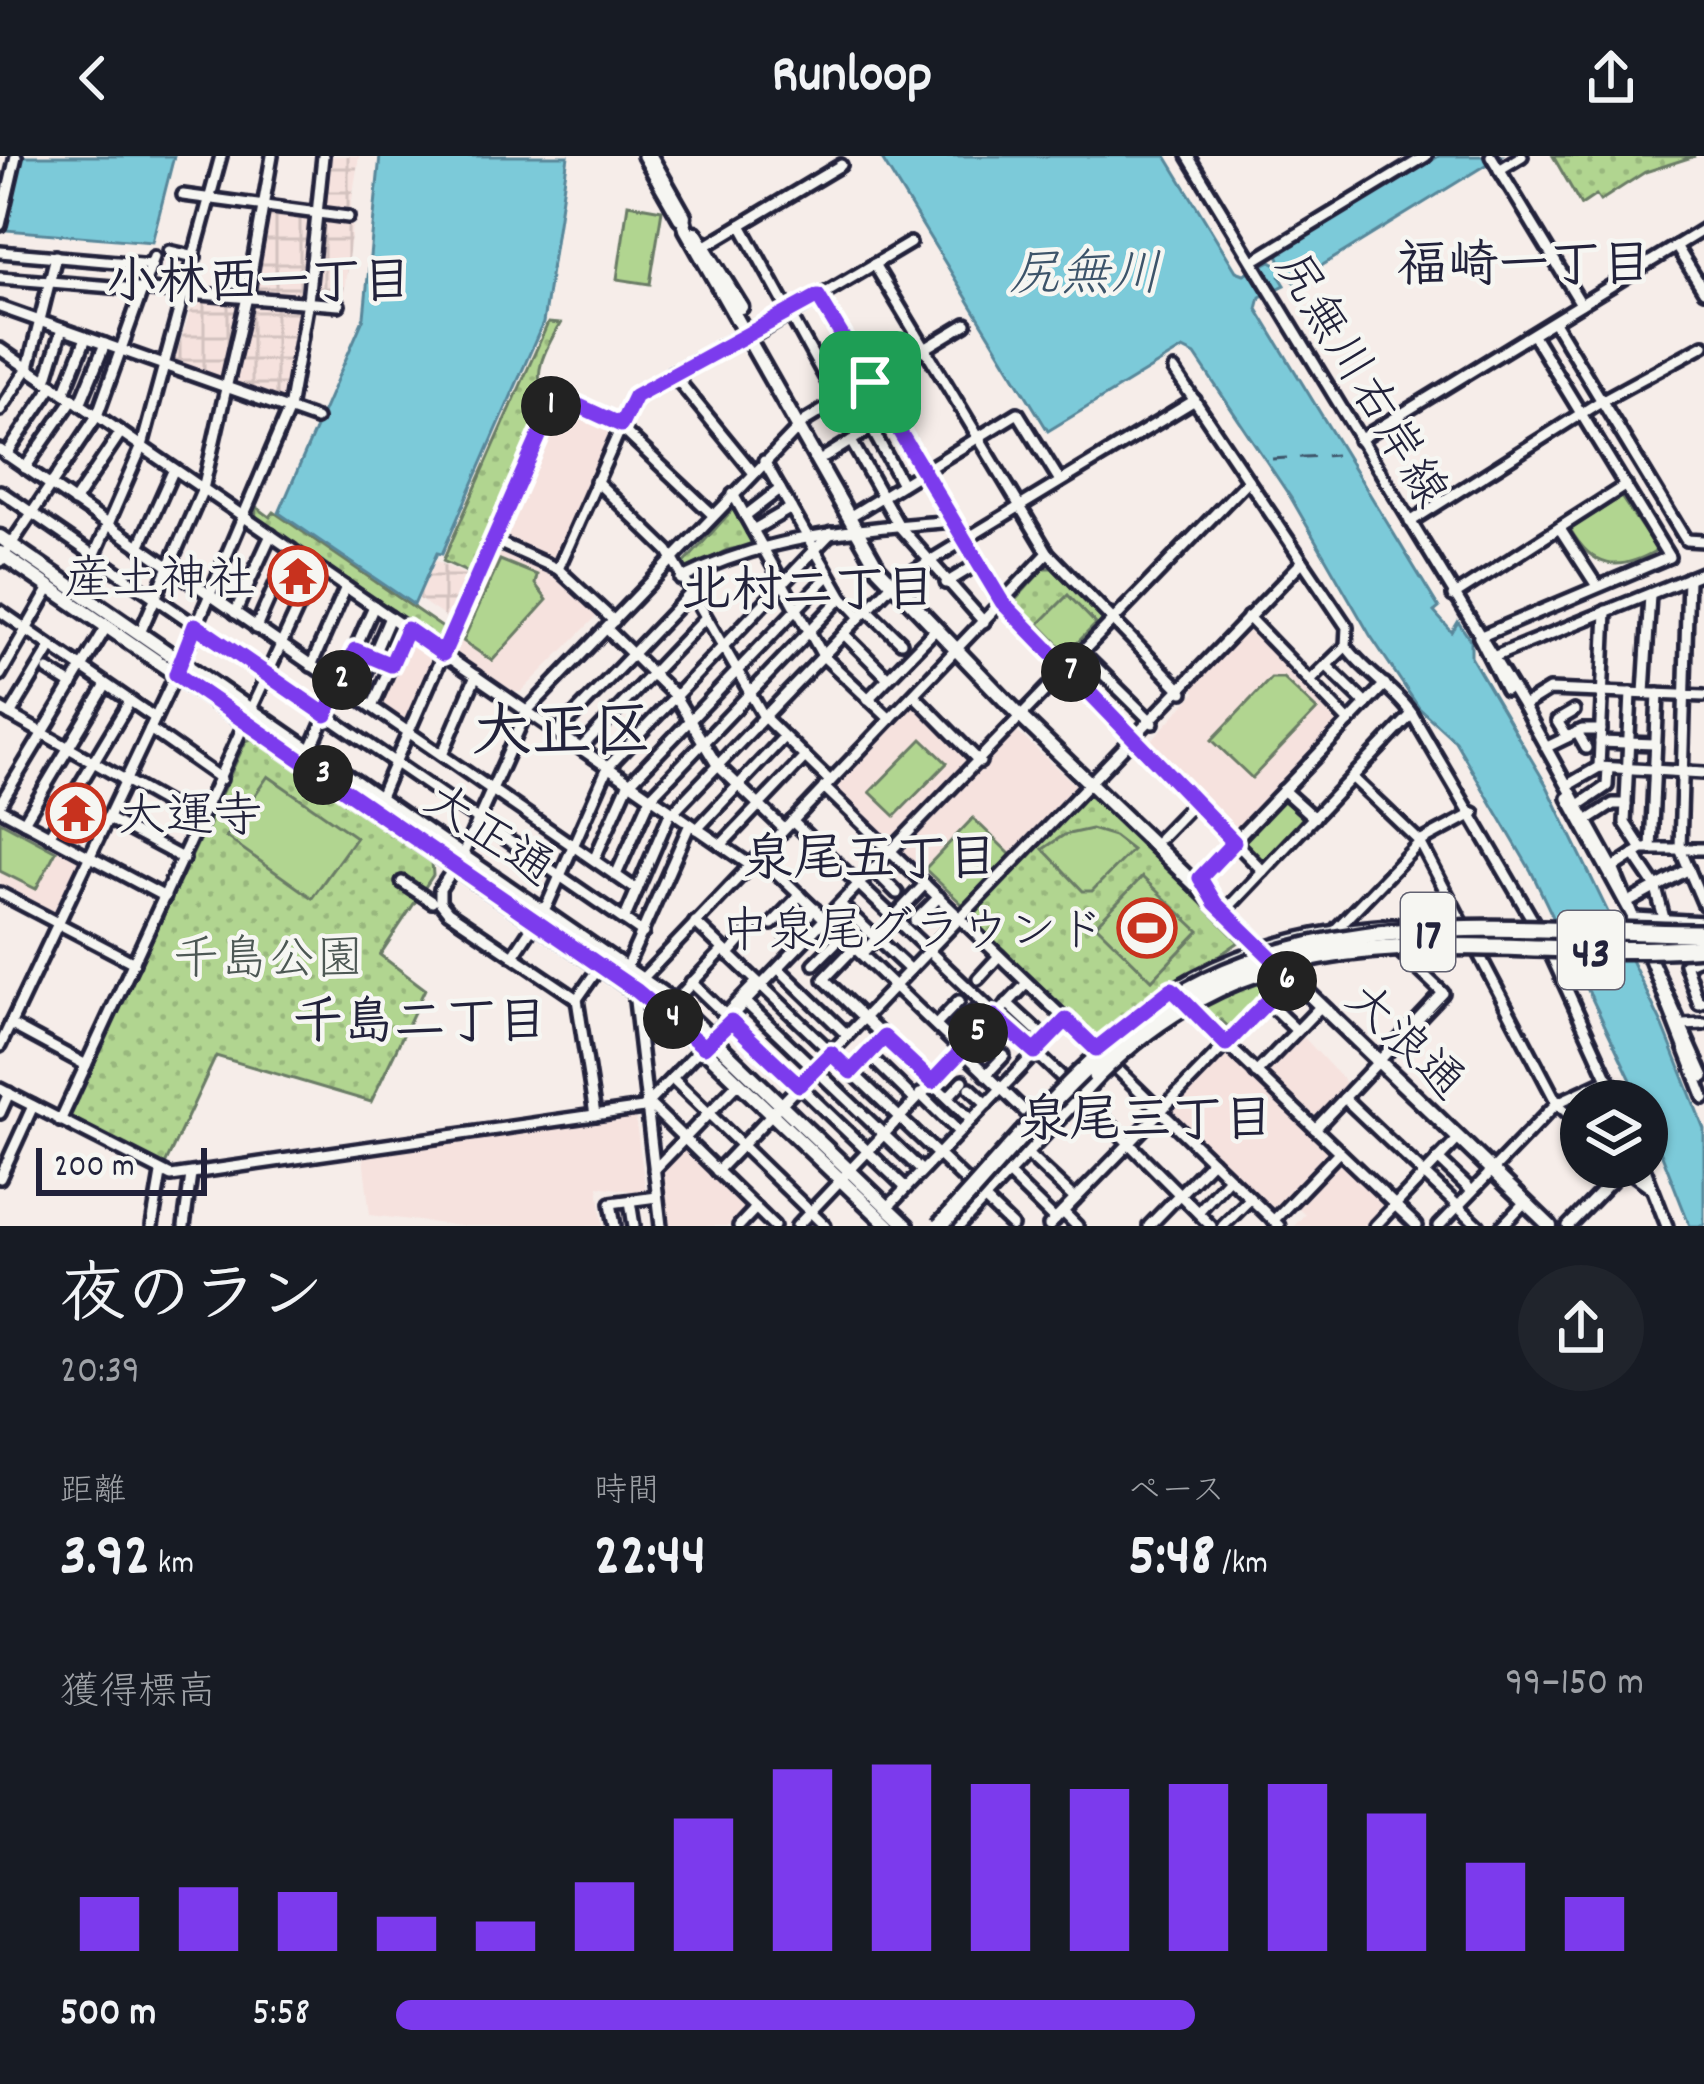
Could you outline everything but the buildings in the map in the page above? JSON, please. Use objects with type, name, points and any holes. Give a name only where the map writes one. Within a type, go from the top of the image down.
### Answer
[{"type":"highway","name":"43","points":[[1635,921],[1665,922],[1700,939]]},
{"type":"highway","name":"43","points":[[945,1226],[1165,1000],[1261,950],[1336,930],[1471,924]]},
{"type":"highway","points":[[1471,924],[1700,939]]},
{"type":"highway","name":"17","points":[[945,1226],[1120,1037],[1184,992],[1250,960],[1320,940],[1395,932],[1700,939]]},
{"type":"highway","name":"43","points":[[1091,1071],[1179,1008],[1264,968],[1347,950],[1700,939]]},
{"type":"highway","name":"43","points":[[1647,955],[1700,939]]},
{"type":"highway","name":"43","points":[[978,1192],[1025,1152],[1040,1125]]},
{"type":"main road","points":[[650,156],[703,248]]},
{"type":"main road","points":[[678,207],[686,229],[703,248]]},
{"type":"main road","name":"大浪通","points":[[703,248],[856,523],[895,582],[960,647]]},
{"type":"main road","name":"大浪通","points":[[802,424],[825,458],[856,523]]},
{"type":"main road","name":"大正通","points":[[3,550],[50,587],[75,597],[107,626],[178,668],[538,916],[600,966],[674,1002],[739,1082],[776,1109]]},
{"type":"main road","name":"大正通","points":[[3,550],[140,633],[178,668]]},
{"type":"main road","name":"大浪通","points":[[895,582],[1197,880]]},
{"type":"main road","name":"大正通","points":[[250,717],[380,799],[459,861]]},
{"type":"main road","name":"大浪通","points":[[1095,782],[1160,838],[1219,908],[1550,1226]]},
{"type":"main road","name":"大正通","points":[[538,916],[626,968],[845,1174],[908,1226]]},
{"type":"main road","name":"大正通","points":[[845,1174],[888,1226]]},
{"type":"street","points":[[0,225],[16,156]]},
{"type":"street","points":[[75,597],[142,446],[221,156]]},
{"type":"street","points":[[140,633],[203,489],[248,297],[272,156]]},
{"type":"street","points":[[0,1046],[178,668],[289,409],[308,302],[322,156]]},
{"type":"street","points":[[650,156],[686,229]]},
{"type":"street","points":[[650,156],[703,248],[841,165]]},
{"type":"street","name":"尻無川右岸線","points":[[1188,156],[1523,706],[1612,868],[1635,921]]},
{"type":"street","points":[[1254,264],[1426,156]]},
{"type":"street","points":[[1522,156],[1494,162],[1581,304]]},
{"type":"street","points":[[183,195],[347,217]]},
{"type":"street","points":[[741,225],[838,401]]},
{"type":"street","points":[[1359,440],[1704,229]]},
{"type":"street","points":[[558,568],[635,396],[790,314],[910,243]]},
{"type":"street","points":[[1676,246],[1704,291]]},
{"type":"street","points":[[169,251],[195,257]]},
{"type":"street","points":[[0,252],[153,261],[97,416],[3,550]]},
{"type":"street","points":[[1,406],[28,368],[56,256]]},
{"type":"street","points":[[874,264],[1048,553],[1183,692]]},
{"type":"street","points":[[0,278],[339,305]]},
{"type":"street","points":[[818,296],[1002,602],[1263,871]]},
{"type":"street","points":[[0,307],[316,418]]},
{"type":"street","points":[[1554,322],[1686,540],[1704,541]]},
{"type":"street","points":[[577,1000],[442,905],[440,889],[459,861],[527,711],[802,424],[966,324]]},
{"type":"street","points":[[62,329],[50,383],[3,453],[637,890]]},
{"type":"street","points":[[1479,637],[1669,556],[1533,335]]},
{"type":"street","points":[[72,399],[86,338]]},
{"type":"street","points":[[26,468],[105,344]]},
{"type":"street","points":[[1410,522],[1581,413],[1704,345]]},
{"type":"street","points":[[0,349],[750,865]]},
{"type":"street","points":[[1174,370],[1347,627],[1346,646],[1367,674],[1385,684],[1412,714],[1474,813],[1540,932],[1609,1079],[1557,1103],[1438,1226]]},
{"type":"street","points":[[672,374],[753,472]]},
{"type":"street","points":[[380,799],[555,400],[562,398],[621,426],[712,515]]},
{"type":"street","points":[[624,920],[672,811],[895,582],[1195,400]]},
{"type":"street","points":[[681,579],[736,551],[831,533],[856,523],[882,497],[1018,413],[1060,481]]},
{"type":"street","points":[[825,458],[891,416]]},
{"type":"street","points":[[872,429],[902,484]]},
{"type":"street","points":[[74,502],[121,432]]},
{"type":"street","points":[[851,441],[899,526],[926,562],[984,622]]},
{"type":"street","points":[[764,461],[842,597],[901,642]]},
{"type":"street","points":[[139,547],[174,469]]},
{"type":"street","points":[[0,1113],[4,1091],[160,1174],[190,1174],[595,1115],[648,1103],[1248,480]]},
{"type":"street","points":[[596,482],[671,559],[764,717],[893,853],[1096,1049]]},
{"type":"street","points":[[1453,596],[1626,485]]},
{"type":"street","points":[[745,516],[780,489]]},
{"type":"street","points":[[0,490],[643,933]]},
{"type":"street","points":[[733,494],[823,656],[890,719]]},
{"type":"street","points":[[753,530],[791,508]]},
{"type":"street","points":[[856,523],[899,526],[954,521]]},
{"type":"street","points":[[1560,529],[1597,586]]},
{"type":"street","points":[[513,956],[560,876],[608,767],[831,533]]},
{"type":"street","points":[[235,614],[271,536]]},
{"type":"street","points":[[493,541],[558,568],[675,696],[717,765],[759,806],[860,887],[1211,1226]]},
{"type":"street","points":[[256,628],[291,549]]},
{"type":"street","points":[[661,1226],[639,985],[1048,553]]},
{"type":"street","points":[[946,583],[979,562]]},
{"type":"street","points":[[717,1171],[1183,692],[1302,562]]},
{"type":"street","points":[[60,1120],[317,567]]},
{"type":"street","points":[[1704,572],[1491,660],[1635,921],[1704,1098]]},
{"type":"street","points":[[594,860],[630,782],[829,575]]},
{"type":"street","points":[[1688,578],[1680,849],[1704,905]]},
{"type":"street","points":[[0,676],[50,587]]},
{"type":"street","points":[[311,666],[346,587]]},
{"type":"street","points":[[558,732],[690,594]]},
{"type":"street","points":[[1645,693],[1649,595]]},
{"type":"street","points":[[616,875],[651,797],[842,597]]},
{"type":"street","points":[[310,751],[374,607]]},
{"type":"street","points":[[1579,805],[1607,786],[1594,742],[1606,611]]},
{"type":"street","points":[[1,614],[130,701],[221,779]]},
{"type":"street","points":[[356,696],[390,617]]},
{"type":"street","points":[[1248,617],[1349,722]]},
{"type":"street","points":[[581,748],[705,618]]},
{"type":"street","points":[[107,626],[0,807],[165,897]]},
{"type":"street","points":[[868,699],[936,628]]},
{"type":"street","points":[[372,707],[407,629]]},
{"type":"street","points":[[844,634],[888,678]]},
{"type":"street","points":[[1310,682],[1346,646]]},
{"type":"street","points":[[51,647],[5,712],[201,823]]},
{"type":"street","points":[[355,650],[391,665]]},
{"type":"street","points":[[1688,651],[1704,652]]},
{"type":"street","points":[[1082,653],[1153,723]]},
{"type":"street","points":[[1326,665],[1366,704]]},
{"type":"street","points":[[48,670],[72,685]]},
{"type":"street","points":[[1687,674],[1704,675]]},
{"type":"street","points":[[442,754],[476,676]]},
{"type":"street","points":[[1197,880],[1385,684]]},
{"type":"street","points":[[24,822],[106,685]]},
{"type":"street","points":[[1523,706],[1549,690],[1704,696]]},
{"type":"street","points":[[1631,693],[1625,823],[1642,851],[1665,922]]},
{"type":"street","points":[[914,694],[980,762]]},
{"type":"street","points":[[1642,851],[1652,812],[1658,694]]},
{"type":"street","points":[[49,836],[130,701]]},
{"type":"street","points":[[1574,711],[1557,721],[1572,734],[1594,742],[1655,744]]},
{"type":"street","points":[[1219,908],[1263,871],[1412,714]]},
{"type":"street","points":[[1546,747],[1572,734],[1594,742]]},
{"type":"street","points":[[626,968],[694,826],[784,737]]},
{"type":"street","points":[[721,845],[805,757]]},
{"type":"street","points":[[1568,785],[1604,768],[1704,773]]},
{"type":"street","points":[[1353,778],[1420,842],[1471,924],[1477,948],[1560,1106]]},
{"type":"street","points":[[1283,790],[1314,818]]},
{"type":"street","points":[[1626,791],[1653,792]]},
{"type":"street","points":[[1160,838],[1196,801]]},
{"type":"street","points":[[1587,821],[1613,804],[1652,812]]},
{"type":"street","points":[[1336,928],[1420,842],[1474,813]]},
{"type":"street","points":[[107,818],[184,859]]},
{"type":"street","points":[[1612,868],[1642,851],[1704,849]]},
{"type":"street","points":[[759,856],[1040,1125]]},
{"type":"street","points":[[647,867],[667,877]]},
{"type":"street","points":[[1629,902],[1689,869]]},
{"type":"street","points":[[875,872],[897,893]]},
{"type":"street","points":[[402,882],[432,902]]},
{"type":"street","points":[[925,884],[876,938],[824,979],[971,1120]]},
{"type":"street","points":[[0,893],[134,963]]},
{"type":"street","points":[[772,924],[800,895]]},
{"type":"street","points":[[916,921],[939,897]]},
{"type":"street","points":[[842,906],[910,970]]},
{"type":"street","points":[[788,937],[815,909]]},
{"type":"street","points":[[695,922],[1012,1226]]},
{"type":"street","points":[[1073,1092],[1096,1049],[1172,989],[1260,947],[1336,928],[1471,924]]},
{"type":"street","points":[[674,1002],[752,928]]},
{"type":"street","points":[[814,964],[843,935]]},
{"type":"street","points":[[1700,939],[1685,964],[1703,1004]]},
{"type":"street","points":[[1073,1092],[1189,1008],[1286,972],[1349,952],[1477,948]]},
{"type":"street","points":[[1315,1129],[1444,993],[1396,949]]},
{"type":"street","points":[[1647,955],[1704,1077]]},
{"type":"street","points":[[978,980],[1000,956]]},
{"type":"street","points":[[595,1115],[577,1000],[600,966]]},
{"type":"street","points":[[780,970],[848,1035]]},
{"type":"street","points":[[1056,1219],[1267,1002],[1286,972]]},
{"type":"street","points":[[1692,984],[1704,979]]},
{"type":"street","points":[[692,982],[906,1188]]},
{"type":"street","points":[[797,1226],[1027,983]]},
{"type":"street","points":[[728,1018],[747,1004],[760,985]]},
{"type":"street","points":[[1172,989],[1417,1226]]},
{"type":"street","points":[[937,1024],[959,1001]]},
{"type":"street","points":[[1267,1002],[1296,1030]]},
{"type":"street","points":[[1006,1003],[1047,1040]]},
{"type":"street","points":[[747,1004],[922,1171]]},
{"type":"street","points":[[1256,1073],[1321,1006]]},
{"type":"street","points":[[949,1036],[974,1011]]},
{"type":"street","points":[[888,1207],[1066,1020]]},
{"type":"street","points":[[10,1024],[86,1065]]},
{"type":"street","points":[[1683,1025],[1704,1024]]},
{"type":"street","points":[[851,1072],[884,1037]]},
{"type":"street","points":[[868,1054],[959,1132]]},
{"type":"street","points":[[986,1075],[1004,1056]]},
{"type":"street","points":[[1114,1066],[1276,1223],[1339,1152]]},
{"type":"street","points":[[672,1078],[825,1226]]},
{"type":"street","points":[[654,1170],[739,1082]]},
{"type":"street","points":[[948,1097],[966,1085],[987,1103]]},
{"type":"street","points":[[1344,1098],[1479,1226]]},
{"type":"street","points":[[648,1103],[774,1226]]},
{"type":"street","points":[[0,1178],[33,1106]]},
{"type":"street","points":[[1375,1226],[1459,1138]]},
{"type":"street","points":[[699,1154],[709,1143]]},
{"type":"street","points":[[1025,1152],[1075,1199]]},
{"type":"street","points":[[1438,1159],[1472,1191]]},
{"type":"street","points":[[1149,1226],[1212,1161]]},
{"type":"street","points":[[1006,1172],[1056,1219],[1077,1226]]},
{"type":"street","points":[[152,1226],[160,1174]]},
{"type":"street","points":[[184,1226],[190,1174]]},
{"type":"street","points":[[1198,1212],[1229,1178]]},
{"type":"street","points":[[1568,1226],[1604,1188]]},
{"type":"street","points":[[1652,1188],[1667,1226]]},
{"type":"street","points":[[615,1226],[611,1202],[657,1197]]},
{"type":"street","points":[[1223,1226],[1250,1199]]},
{"type":"street","points":[[630,1201],[634,1226]]},
{"type":"street","points":[[1502,1226],[1526,1202]]},
{"type":"street","points":[[739,1226],[756,1208]]},
{"type":"shaded area","points":[[329,156],[359,156],[350,212],[324,207]]},
{"type":"shaded area","points":[[269,215],[309,221],[299,296],[254,290]]},
{"type":"shaded area","points":[[325,220],[352,226],[343,301],[315,295]]},
{"type":"shaded area","points":[[195,298],[241,305],[220,380],[174,361]]},
{"type":"shaded area","points":[[254,302],[300,309],[282,402],[233,382]]},
{"type":"shaded area","points":[[563,404],[616,429],[559,560],[552,563],[501,536]]},
{"type":"shaded area","points":[[499,549],[556,573],[599,614],[521,692],[514,692],[456,653],[454,645]]},
{"type":"shaded area","points":[[434,560],[471,577],[451,621],[419,599]]},
{"type":"shaded area","points":[[1246,627],[1340,723],[1237,832],[1148,744],[1195,693],[1192,684]]},
{"type":"shaded area","points":[[412,640],[431,653],[433,661],[404,722],[380,703]]},
{"type":"shaded area","points":[[914,704],[972,760],[892,844],[834,788]]},
{"type":"shaded area","points":[[1015,730],[1079,788],[960,911],[900,850]]},
{"type":"shaded area","points":[[0,815],[80,858],[56,912],[0,887]]},
{"type":"shaded area","points":[[1298,1031],[1351,1088],[1315,1126],[1259,1072]]},
{"type":"shaded area","points":[[1227,1048],[1336,1152],[1275,1216],[1168,1109]]},
{"type":"shaded area","points":[[635,1116],[646,1193],[598,1186],[603,1226],[460,1226],[370,1215],[363,1157]]},
{"type":"shaded area","points":[[685,1144],[752,1208],[736,1226],[664,1226],[657,1171]]},
{"type":"shaded area","points":[[1339,1156],[1391,1206],[1372,1226],[1294,1226],[1305,1214],[1294,1203]]},
{"type":"green space","points":[[1553,156],[1695,156],[1645,172],[1600,201],[1596,195],[1581,205]]},
{"type":"green space","points":[[628,204],[662,210],[650,284],[617,279]]},
{"type":"green space","points":[[548,323],[560,324],[540,372],[548,398],[471,574],[443,561]]},
{"type":"green space","points":[[1621,497],[1657,550],[1630,562],[1608,563],[1588,552],[1570,529]]},
{"type":"green space","points":[[255,506],[270,517],[274,512],[443,628],[443,638],[437,640],[256,517]]},
{"type":"green space","points":[[733,509],[754,545],[727,550],[685,572],[680,568]]},
{"type":"green space","points":[[500,560],[537,575],[535,584],[547,600],[492,661],[463,641]]},
{"type":"green space","points":[[1044,568],[1052,568],[1103,619],[1070,661],[1011,605]]},
{"type":"green space","points":[[1068,595],[1096,624],[1067,653],[1039,624]]},
{"type":"green space","points":[[1271,678],[1283,678],[1317,710],[1252,778],[1212,740]]},
{"type":"green space","name":"千島公園","points":[[253,738],[432,862],[433,875],[380,955],[425,989],[371,1102],[216,1056],[164,1167],[72,1120],[70,1114],[246,741]]},
{"type":"green space","points":[[922,739],[947,763],[895,816],[870,792]]},
{"type":"green space","points":[[268,776],[356,837],[312,898],[226,837]]},
{"type":"green space","points":[[1282,794],[1307,820],[1262,863],[1241,841]]},
{"type":"green space","points":[[1086,795],[1097,798],[1239,942],[1094,1041],[968,920]]},
{"type":"green space","points":[[973,818],[1011,855],[963,905],[925,869]]},
{"type":"green space","points":[[0,821],[56,851],[36,889],[0,871]]},
{"type":"green space","points":[[1091,829],[1114,836],[1132,850],[1092,891],[1083,891],[1043,849],[1064,835]]},
{"type":"green space","name":"中泉尾グラウンド","points":[[1142,877],[1199,931],[1152,980],[1096,925]]},
{"type":"green space","points":[[1269,976],[1282,983],[1234,1032],[1221,1020],[1213,1028],[1195,1010]]},
{"type":"water","points":[[22,156],[174,156],[152,242],[5,230]]},
{"type":"water","points":[[380,156],[568,156],[543,323],[442,554],[437,553],[414,605],[279,513],[364,317]]},
{"type":"water","name":"尻無川","points":[[880,156],[1166,156],[1236,271],[1244,274],[1271,261],[1282,267],[1278,253],[1439,156],[1500,156],[1295,282],[1285,272],[1280,277],[1285,285],[1260,297],[1257,309],[1439,608],[1434,612],[1452,632],[1458,622],[1471,641],[1471,657],[1547,786],[1663,1026],[1704,1129],[1704,1226],[1690,1226],[1668,1170],[1668,1080],[1631,1080],[1531,871],[1455,741],[1419,708],[1370,635],[1291,498],[1195,355],[1183,349],[1048,431]]},
{"type":"ferry route","points":[[1272,459],[1336,455]]},
{"type":"place","name":"産土神社","points":[[298,576]]},
{"type":"place","name":"大運寺","points":[[76,813]]},
{"type":"place","name":"中泉尾グラウンド","points":[[1147,928]]},
{"type":"district","name":"福崎一丁目","points":[[1524,262]]},
{"type":"district","name":"小林西一丁目","points":[[259,279]]},
{"type":"district","name":"北村二丁目","points":[[808,587]]},
{"type":"district","name":"大正区","points":[[562,728]]},
{"type":"district","name":"泉尾五丁目","points":[[870,856]]},
{"type":"district","name":"千島二丁目","points":[[420,1019]]},
{"type":"district","name":"泉尾三丁目","points":[[1146,1117]]},
{"type":"route","points":[[818,296],[870,382],[1002,602],[1234,842],[1200,878],[1215,903],[1291,977],[1226,1044],[1172,989],[1096,1049],[1066,1020],[1035,1052],[994,1016],[932,1082],[884,1037],[851,1072],[831,1053],[799,1085],[731,1021],[704,1047],[637,991],[176,674],[195,625],[326,715],[355,650],[391,665],[407,629],[443,654],[557,399],[621,425],[635,396],[753,329],[756,334],[818,296]]}]
